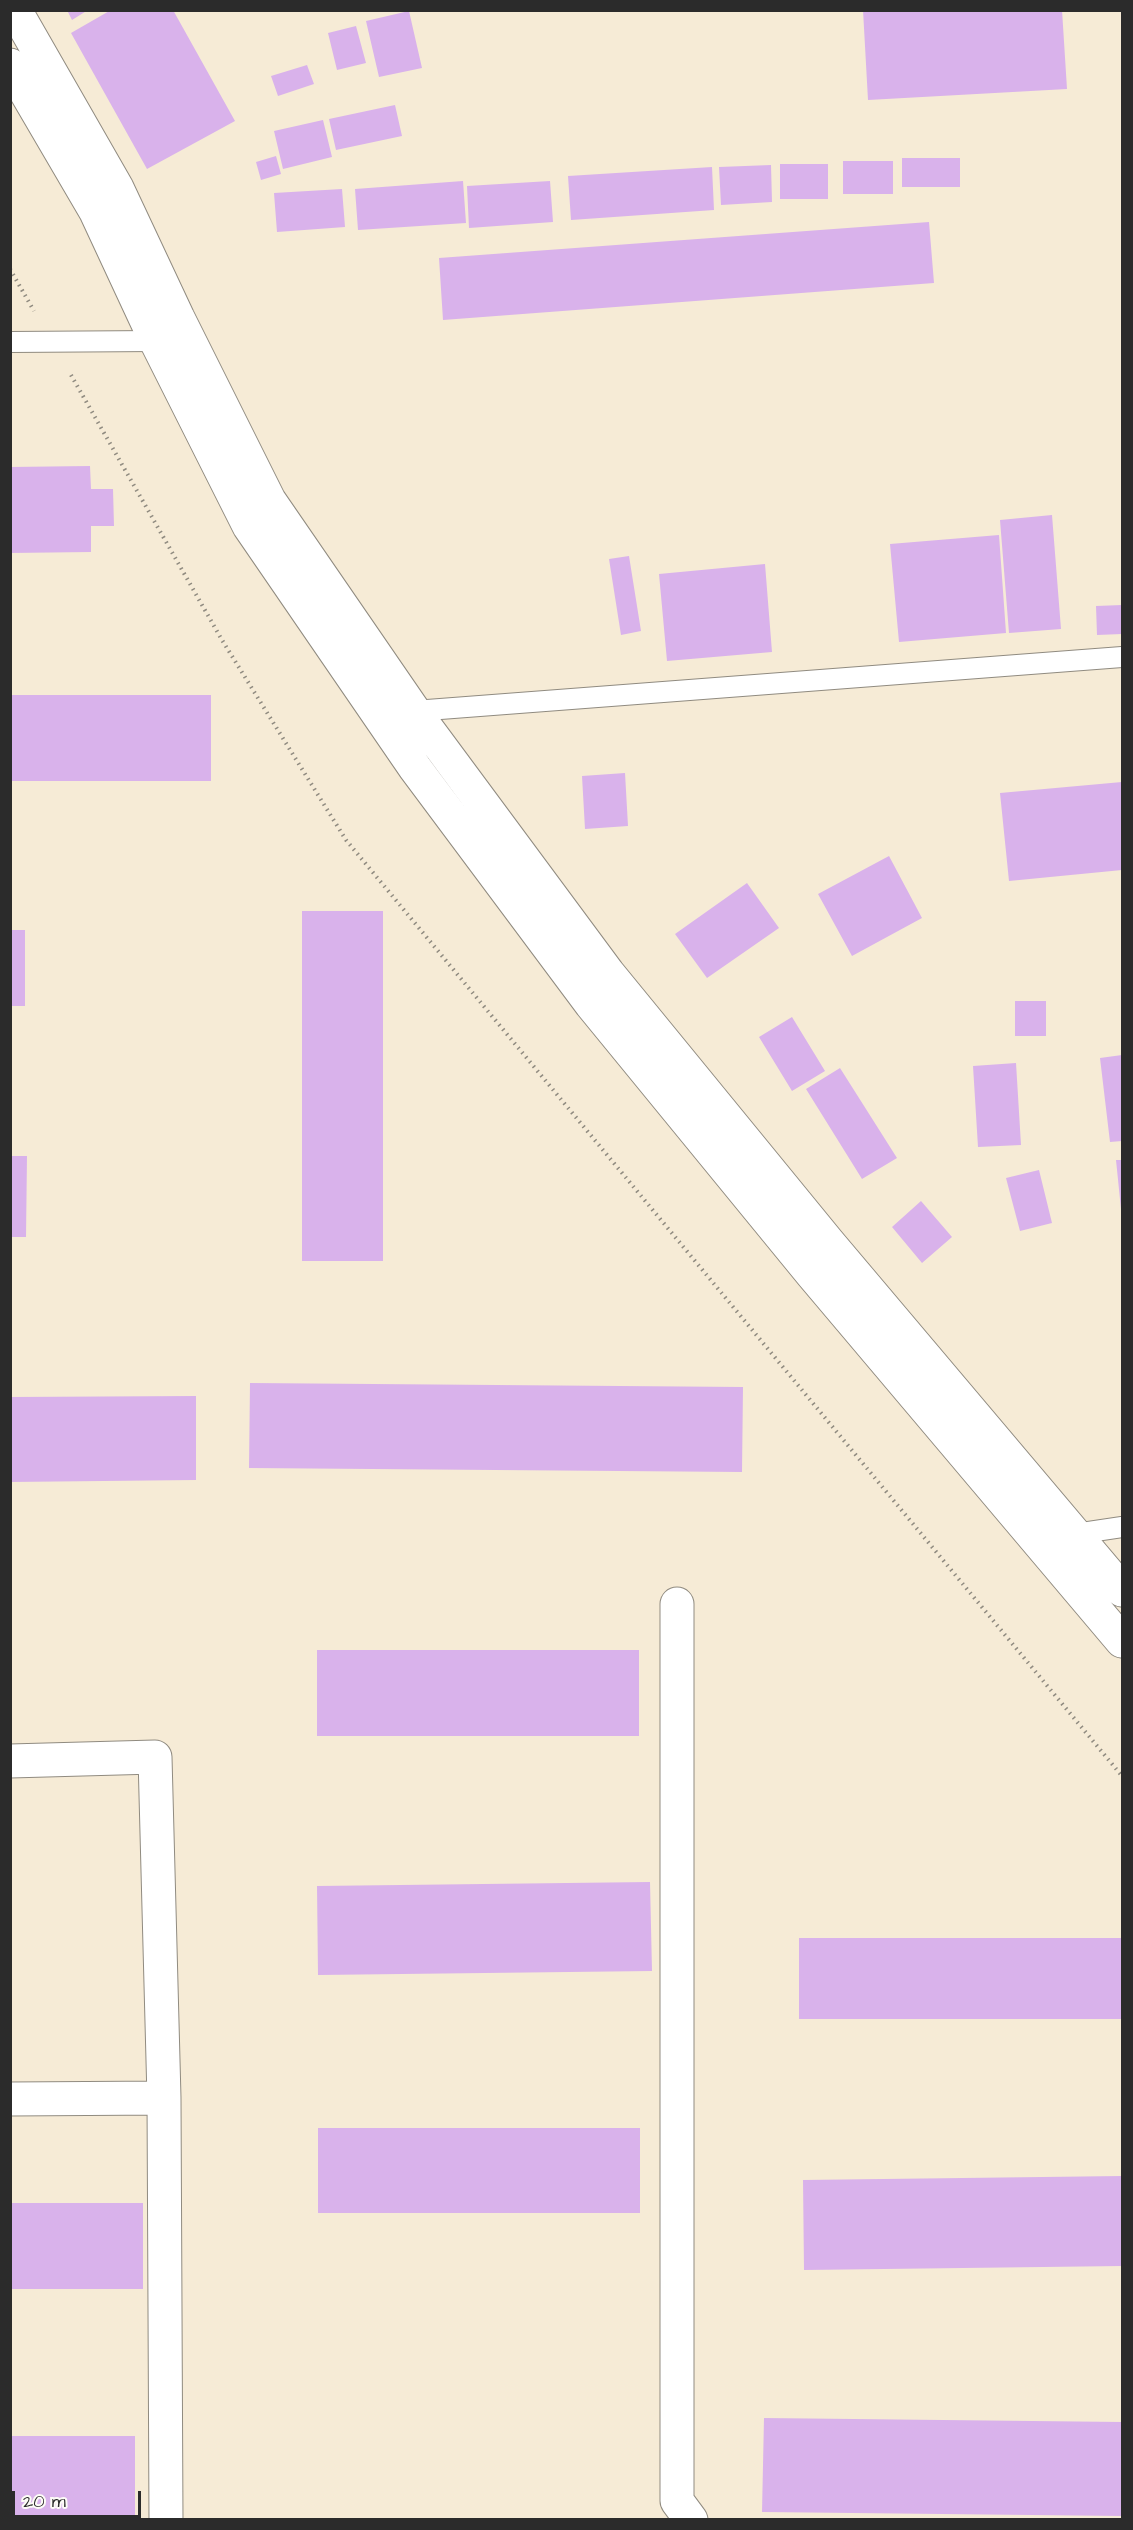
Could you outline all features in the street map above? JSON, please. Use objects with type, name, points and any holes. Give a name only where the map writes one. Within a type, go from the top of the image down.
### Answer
[{"type":"main road","points":[[15,10],[117,188],[178,318],[270,500],[414,711],[608,973],[828,1242],[1122,1590]]},
{"type":"main road","points":[[10,65],[96,212],[156,341],[249,526],[415,768],[591,1004],[812,1274],[1122,1641]]},
{"type":"main road","points":[[677,1604],[677,2501],[691,2520]]},
{"type":"main road","points":[[10,1761],[155,1757],[164,2098],[166,2520]]},
{"type":"main road","points":[[10,2099],[164,2098]]},
{"type":"lane","points":[[10,342],[156,341]]},
{"type":"lane","points":[[414,711],[1122,657]]},
{"type":"lane","points":[[1075,1534],[1122,1527]]},
{"type":"path","points":[[10,269],[222,640],[346,840],[1122,1776]]},
{"type":"building","points":[[67,10],[88,10],[72,20]]},
{"type":"building","points":[[111,10],[173,10],[235,121],[147,169],[71,33]]},
{"type":"building","points":[[863,10],[1062,10],[1067,89],[868,100]]},
{"type":"building","points":[[409,11],[422,68],[379,77],[366,21]]},
{"type":"building","points":[[356,26],[366,63],[337,70],[328,33]]},
{"type":"building","points":[[307,65],[314,84],[278,96],[271,76]]},
{"type":"building","points":[[395,105],[402,136],[336,150],[329,119]]},
{"type":"building","points":[[323,120],[332,157],[283,169],[274,131]]},
{"type":"building","points":[[276,156],[281,174],[261,180],[256,162]]},
{"type":"building","points":[[902,158],[960,158],[960,187],[902,187]]},
{"type":"building","points":[[843,161],[893,161],[893,194],[843,194]]},
{"type":"building","points":[[780,164],[828,164],[828,199],[780,199]]},
{"type":"building","points":[[771,165],[772,202],[721,205],[719,167]]},
{"type":"building","points":[[712,167],[714,210],[571,220],[568,176]]},
{"type":"building","points":[[463,181],[466,223],[358,230],[355,189]]},
{"type":"building","points":[[550,181],[553,222],[469,228],[467,186]]},
{"type":"building","points":[[342,189],[345,227],[277,232],[274,193]]},
{"type":"building","points":[[929,222],[934,283],[443,320],[439,258]]},
{"type":"building","points":[[90,466],[91,489],[113,489],[114,526],[91,526],[91,552],[10,553],[10,467]]},
{"type":"building","points":[[1052,515],[1061,629],[1009,633],[1000,520]]},
{"type":"building","points":[[999,535],[1006,633],[899,642],[890,544]]},
{"type":"building","points":[[629,556],[641,631],[621,635],[609,559]]},
{"type":"building","points":[[765,564],[772,652],[667,661],[659,574]]},
{"type":"building","points":[[1122,605],[1122,634],[1097,635],[1096,606]]},
{"type":"building","points":[[10,695],[211,695],[211,781],[10,781]]},
{"type":"building","points":[[625,773],[628,826],[585,829],[582,776]]},
{"type":"building","points":[[1122,782],[1122,870],[1009,881],[1000,793]]},
{"type":"building","points":[[889,856],[922,918],[852,956],[818,894]]},
{"type":"building","points":[[747,883],[779,928],[707,978],[675,934]]},
{"type":"building","points":[[302,911],[383,911],[383,1261],[302,1261]]},
{"type":"building","points":[[10,930],[25,930],[25,1006],[10,1006]]},
{"type":"building","points":[[1015,1001],[1046,1001],[1046,1036],[1015,1036]]},
{"type":"building","points":[[792,1017],[825,1071],[792,1091],[759,1037]]},
{"type":"building","points":[[1122,1055],[1122,1141],[1110,1142],[1100,1058]]},
{"type":"building","points":[[1016,1063],[1021,1145],[978,1147],[973,1066]]},
{"type":"building","points":[[840,1068],[897,1158],[862,1179],[806,1089]]},
{"type":"building","points":[[10,1156],[27,1156],[26,1237],[10,1237]]},
{"type":"building","points":[[1116,1160],[1122,1160],[1121,1209]]},
{"type":"building","points":[[1039,1170],[1052,1223],[1020,1231],[1006,1178]]},
{"type":"building","points":[[921,1201],[952,1237],[922,1263],[892,1227]]},
{"type":"building","points":[[250,1383],[743,1387],[742,1472],[249,1468]]},
{"type":"building","points":[[196,1396],[196,1480],[10,1482],[10,1397]]},
{"type":"building","points":[[317,1650],[639,1650],[639,1736],[317,1736]]},
{"type":"building","points":[[650,1882],[652,1971],[318,1975],[317,1886]]},
{"type":"building","points":[[799,1938],[1122,1938],[1122,2019],[799,2019]]},
{"type":"building","points":[[318,2128],[640,2128],[640,2213],[318,2213]]},
{"type":"building","points":[[1122,2176],[1122,2266],[804,2270],[803,2180]]},
{"type":"building","points":[[10,2203],[143,2203],[143,2289],[10,2289]]},
{"type":"building","points":[[764,2418],[1122,2422],[1122,2516],[762,2512]]},
{"type":"building","points":[[10,2436],[135,2436],[135,2518],[10,2518]]}]
